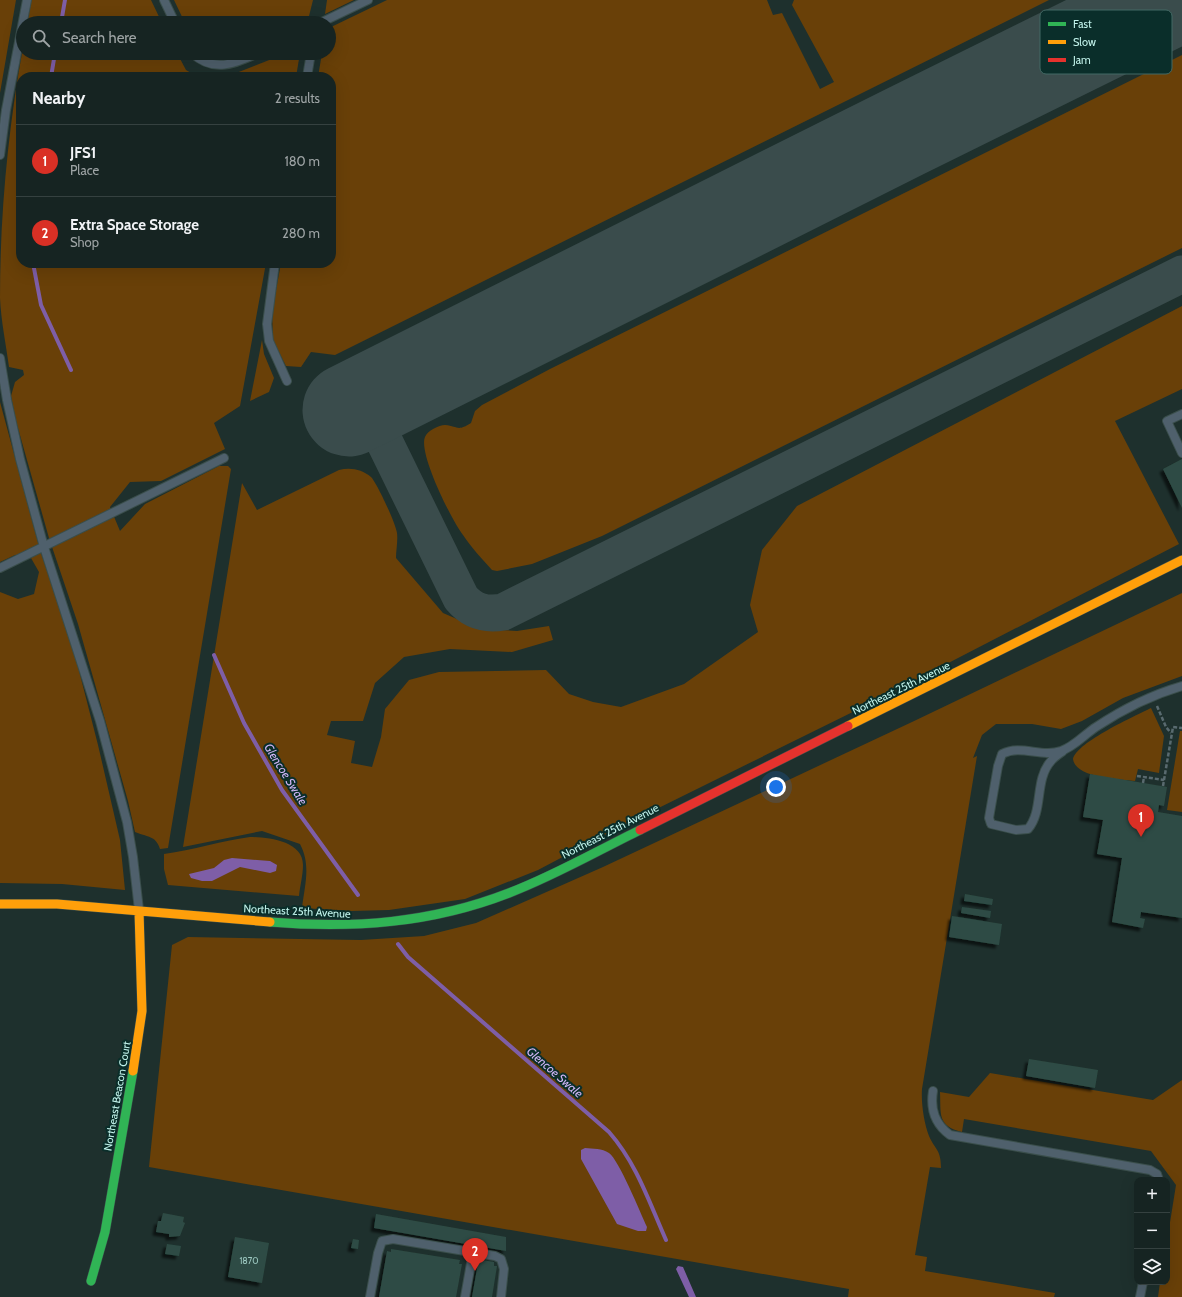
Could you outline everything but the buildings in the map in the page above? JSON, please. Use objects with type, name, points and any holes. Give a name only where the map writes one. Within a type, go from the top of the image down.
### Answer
[{"type":"main road","name":"Northeast 25th Avenue","points":[[0,904],[57,904],[308,925],[365,926],[424,919],[489,901],[538,881],[1182,560]]},
{"type":"main road","name":"Northeast Beacon Court","points":[[91,1281],[105,1232],[140,1032],[142,1011],[139,911]]},
{"type":"lane","points":[[24,16],[27,0]]},
{"type":"lane","points":[[164,0],[172,16]]},
{"type":"lane","points":[[335,16],[368,0]]},
{"type":"lane","points":[[0,155],[6,110],[16,58]]},
{"type":"lane","points":[[202,60],[207,64],[218,66],[230,65],[242,60]]},
{"type":"lane","points":[[308,72],[310,60]]},
{"type":"lane","points":[[274,268],[267,324],[269,341],[287,381]]},
{"type":"lane","points":[[0,358],[7,400],[20,459],[44,547],[100,721],[127,822],[133,857],[139,911]]},
{"type":"lane","points":[[1182,414],[1167,421],[1182,453]]},
{"type":"lane","points":[[0,568],[224,458]]},
{"type":"lane","points":[[1063,751],[1051,753],[1022,749],[1009,750],[1002,754],[998,766],[989,818],[991,824],[1016,830],[1028,829],[1034,821],[1044,774],[1050,762],[1063,751],[1118,713],[1153,696],[1182,686]]},
{"type":"lane","points":[[933,1091],[932,1110],[935,1120],[942,1129],[950,1135],[1150,1170],[1157,1174],[1158,1177]]},
{"type":"lane","points":[[370,1297],[378,1253],[382,1241],[393,1239],[495,1256],[501,1259],[504,1269],[501,1297]]},
{"type":"lane","points":[[465,1297],[473,1252]]},
{"type":"lane","points":[[1140,1297],[1142,1285]]},
{"type":"path","points":[[1153,696],[1166,727],[1172,733]]},
{"type":"path","points":[[1163,786],[1173,727],[1182,728]]},
{"type":"path","points":[[1137,776],[1164,780]]},
{"type":"path","points":[[1143,782],[1144,777]]},
{"type":"shaded area","points":[[0,0],[16,0],[0,93]]},
{"type":"shaded area","points":[[31,0],[151,0],[159,16],[28,16]]},
{"type":"shaded area","points":[[174,0],[313,0],[309,16],[182,16]]},
{"type":"shaded area","points":[[327,0],[354,0],[325,14]]},
{"type":"shaded area","points":[[387,0],[767,0],[773,15],[782,13],[820,89],[834,82],[792,5],[794,0],[1049,0],[335,355],[311,352],[301,367],[286,366],[273,340],[272,312],[280,268],[336,268],[336,72],[319,72],[321,60],[336,60],[336,25]]},
{"type":"shaded area","points":[[1182,55],[1182,248],[602,536],[532,564],[497,571],[492,570],[473,548],[458,527],[437,487],[426,457],[424,445],[425,437],[437,427],[442,425],[458,428],[466,426],[471,423],[475,411],[482,405],[550,369],[1144,74],[1172,74],[1172,60]]},
{"type":"shaded area","points":[[21,60],[181,60],[186,70],[189,72],[19,72]]},
{"type":"shaded area","points":[[269,60],[299,60],[297,72],[239,72]]},
{"type":"shaded area","points":[[16,90],[16,268],[265,268],[240,406],[214,423],[225,449],[161,481],[130,482],[110,507],[120,531],[145,504],[219,466],[228,466],[231,469],[168,848],[160,849],[156,841],[150,837],[135,832],[128,801],[78,624],[49,538],[16,421],[11,396],[15,382],[24,375],[23,370],[9,367],[2,324],[0,298],[3,204]]},
{"type":"shaded area","points":[[1182,306],[1182,389],[1115,421],[1179,544],[871,703],[610,832],[538,870],[465,899],[389,910],[351,911],[302,908],[306,883],[306,867],[300,844],[262,831],[183,847],[242,483],[257,510],[339,470],[360,470],[371,477],[374,481],[382,495],[396,528],[396,558],[443,613],[480,629],[517,631],[549,626],[553,640],[512,652],[450,649],[404,657],[375,683],[363,721],[331,721],[327,735],[355,741],[351,763],[372,767],[381,737],[385,709],[409,680],[439,672],[546,670],[569,694],[593,702],[621,707],[684,684],[758,632],[750,605],[762,550],[797,506]]},
{"type":"shaded area","points":[[262,340],[264,354],[274,378],[269,392],[250,401]]},
{"type":"shaded area","points":[[0,402],[40,550],[75,655],[120,840],[125,890],[62,884],[0,883],[0,592],[18,599],[34,594],[39,572],[31,558],[15,555],[0,562]]},
{"type":"shaded area","points":[[1182,593],[1182,676],[1123,698],[1082,721],[1061,729],[1032,724],[996,724],[982,735],[973,758],[977,756],[922,1089],[922,1107],[926,1125],[931,1141],[939,1153],[941,1168],[930,1167],[915,1255],[927,1257],[925,1271],[1055,1293],[1054,1297],[848,1297],[849,1289],[149,1167],[172,945],[188,937],[361,940],[424,936],[476,923],[603,867]]},
{"type":"shaded area","points":[[1151,708],[1164,736],[1159,773],[1138,769],[1135,781],[1089,774],[1081,770],[1076,765],[1073,759],[1077,752],[1085,745],[1120,723]]},
{"type":"shaded area","points":[[1180,731],[1182,731],[1182,812],[1167,810]]},
{"type":"shaded area","points":[[250,837],[266,838],[283,842],[297,850],[303,865],[299,896],[168,885],[164,869],[164,854]]},
{"type":"shaded area","points":[[232,858],[270,861],[277,865],[276,871],[270,873],[240,867],[212,881],[202,881],[191,878],[189,874],[214,868],[224,860]]},
{"type":"shaded area","points":[[990,1073],[1153,1100],[1182,1080],[1182,1297],[1158,1297],[1160,1285],[1170,1285],[1170,1222],[1176,1185],[1151,1151],[964,1119],[962,1132],[944,1123],[941,1113],[940,1092],[969,1097]]},
{"type":"shaded area","points":[[585,1148],[603,1150],[609,1153],[613,1158],[635,1199],[647,1227],[646,1231],[638,1231],[617,1224],[581,1159],[581,1150]]},
{"type":"shaded area","points":[[678,1266],[683,1267],[696,1297],[689,1297],[676,1269]]},
{"type":"waterway","name":"Glencoe Swale","points":[[62,16],[65,0]]},
{"type":"waterway","name":"Glencoe Swale","points":[[52,72],[54,60]]},
{"type":"waterway","name":"Glencoe Swale","points":[[34,268],[41,305],[71,370]]},
{"type":"waterway","name":"Glencoe Swale","points":[[214,655],[244,723],[282,790],[358,895]]},
{"type":"waterway","name":"Glencoe Swale","points":[[398,944],[408,957],[609,1132],[619,1144],[635,1170],[666,1240]]},
{"type":"taxiway","points":[[365,402],[461,598],[470,607],[485,613],[503,612],[1182,274]]},
{"type":"runway","points":[[1151,10],[1171,0]]},
{"type":"runway","points":[[349,410],[1040,65]]},
{"type":"traffic: fast","points":[[270,922],[332,925],[362,924],[421,917],[451,911],[480,903],[526,886],[640,830]]},
{"type":"traffic: fast","points":[[91,1281],[105,1232],[133,1071]]},
{"type":"traffic: slow","points":[[848,726],[1182,560]]},
{"type":"traffic: slow","points":[[0,904],[57,904],[270,922]]},
{"type":"traffic: slow","points":[[133,1071],[142,1011],[139,911]]},
{"type":"traffic: jam","points":[[640,830],[848,726]]},
{"type":"place","name":"JFS1","points":[[1141,837]]},
{"type":"place","name":"Extra Space Storage","points":[[475,1271]]}]
